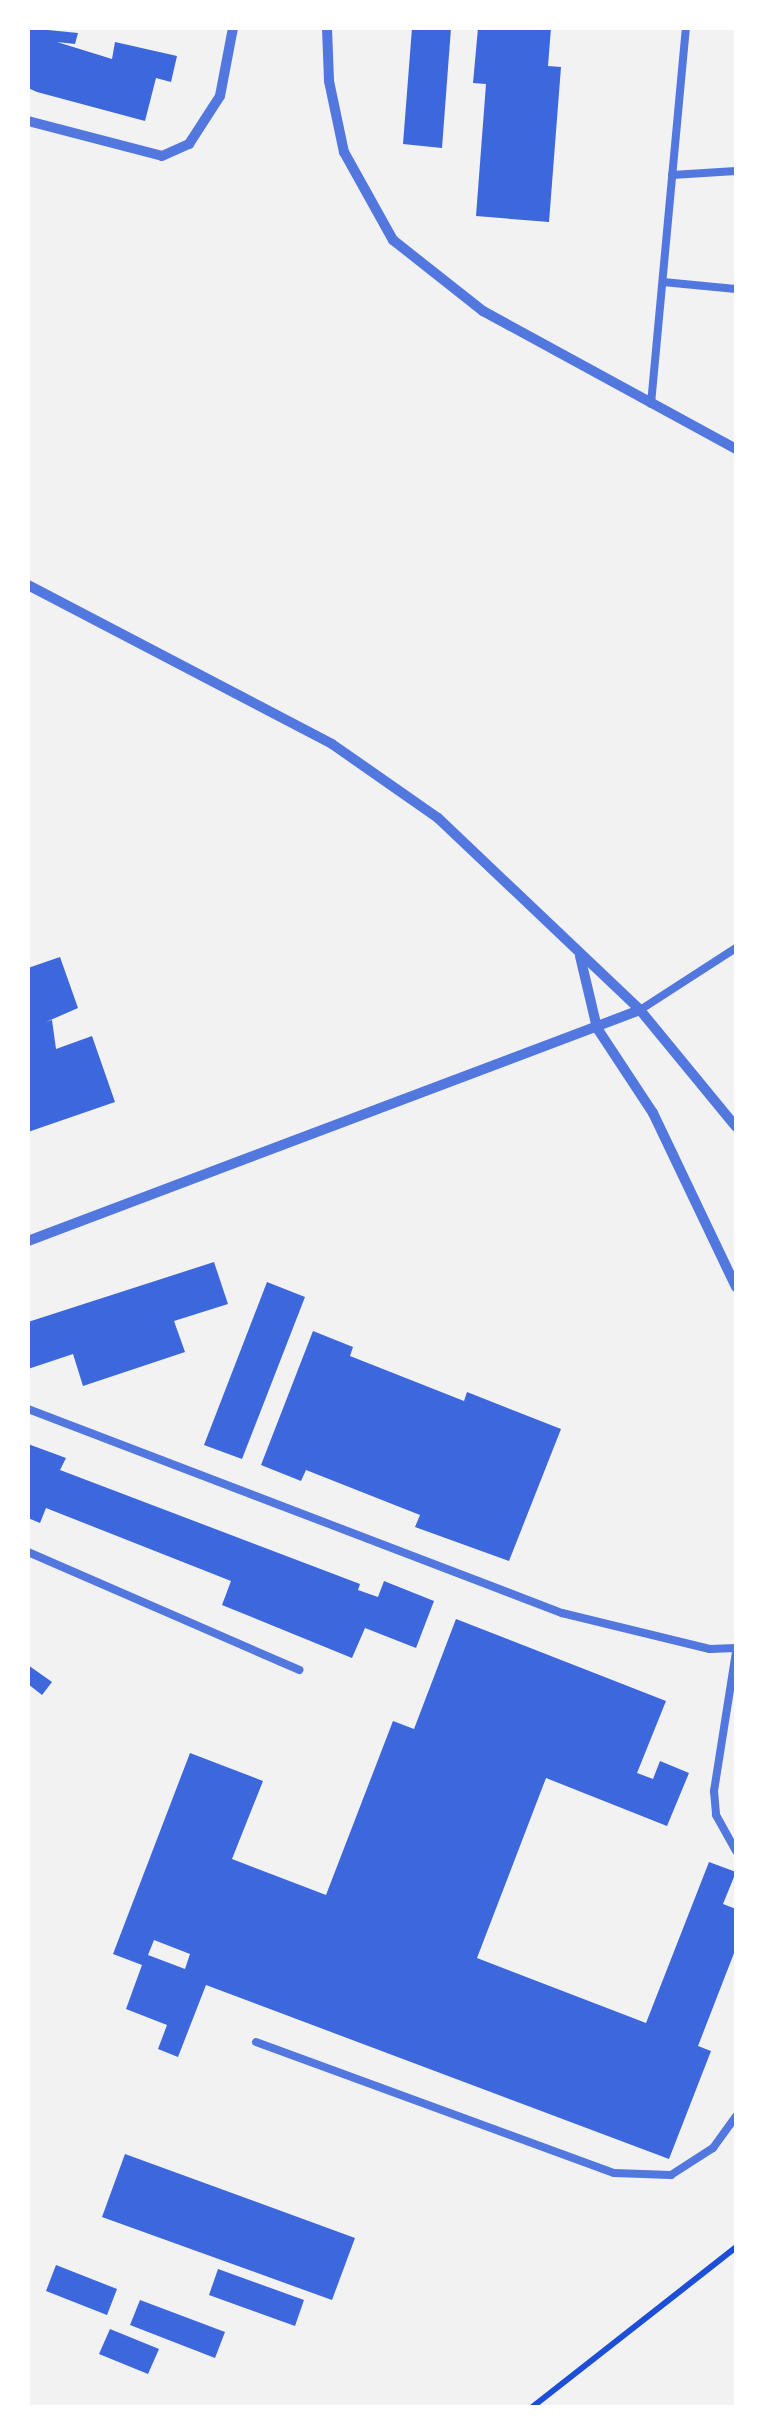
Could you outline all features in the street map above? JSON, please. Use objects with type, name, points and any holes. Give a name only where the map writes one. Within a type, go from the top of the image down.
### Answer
[{"type":"street","points":[[28,121],[162,156],[189,144],[220,96],[233,28]]},
{"type":"street","points":[[328,28],[329,81],[344,152],[393,240],[483,311],[736,450]]},
{"type":"street","points":[[28,585],[332,744],[438,818],[640,1010],[736,1127]]},
{"type":"street","points":[[580,956],[597,1028],[654,1113],[736,1287]]},
{"type":"street","points":[[28,1242],[640,1010]]},
{"type":"lane","points":[[651,404],[686,28]]},
{"type":"lane","points":[[672,175],[736,171]]},
{"type":"lane","points":[[663,282],[736,289]]},
{"type":"lane","points":[[640,1010],[736,948]]},
{"type":"lane","points":[[28,1409],[562,1613],[710,1650],[736,1650],[714,1791],[716,1815],[736,1851]]},
{"type":"lane","points":[[28,1552],[300,1670]]},
{"type":"lane","points":[[256,2042],[614,2173],[671,2175],[713,2148],[736,2116]]},
{"type":"path","points":[[531,2408],[736,2247]]},
{"type":"building","points":[[28,28],[78,33],[75,44],[57,42],[112,59],[115,42],[177,56],[171,82],[156,78],[145,121],[37,92],[28,88]]},
{"type":"building","points":[[412,28],[451,28],[442,148],[403,144]]},
{"type":"building","points":[[478,28],[551,28],[548,66],[561,67],[549,222],[476,216],[486,84],[473,83]]},
{"type":"building","points":[[60,957],[78,1008],[46,1022],[52,1020],[56,1049],[92,1036],[115,1102],[28,1132],[28,968]]},
{"type":"building","points":[[214,1262],[228,1304],[174,1321],[185,1352],[83,1386],[73,1354],[28,1369],[28,1322]]},
{"type":"building","points":[[267,1282],[305,1297],[242,1459],[204,1445]]},
{"type":"building","points":[[313,1331],[353,1347],[350,1356],[464,1401],[467,1392],[561,1429],[509,1561],[415,1527],[420,1515],[306,1470],[301,1481],[261,1465]]},
{"type":"building","points":[[28,1444],[66,1458],[60,1470],[360,1584],[358,1590],[378,1597],[384,1581],[434,1601],[416,1648],[365,1628],[352,1658],[222,1605],[231,1581],[46,1508],[40,1523],[28,1518]]},
{"type":"building","points":[[456,1619],[666,1701],[637,1773],[653,1779],[660,1761],[689,1773],[667,1826],[546,1778],[477,1958],[646,2023],[709,1862],[736,1872],[723,1904],[736,1909],[736,1948],[698,2046],[711,2051],[669,2159],[206,1985],[178,2057],[158,2049],[167,2025],[126,2009],[142,1965],[113,1954],[190,1753],[263,1781],[232,1859],[326,1895],[393,1721],[414,1729]],"holes":[[[154,1940],[190,1954],[185,1969],[148,1955]]]},
{"type":"building","points":[[28,1665],[52,1682],[42,1695],[28,1684]]},
{"type":"building","points":[[125,2154],[355,2238],[332,2300],[102,2217]]},
{"type":"building","points":[[56,2265],[117,2289],[107,2315],[46,2291]]},
{"type":"building","points":[[218,2269],[304,2300],[295,2326],[209,2295]]},
{"type":"building","points":[[140,2300],[225,2332],[215,2358],[130,2325]]},
{"type":"building","points":[[110,2329],[159,2349],[148,2374],[99,2354]]}]
